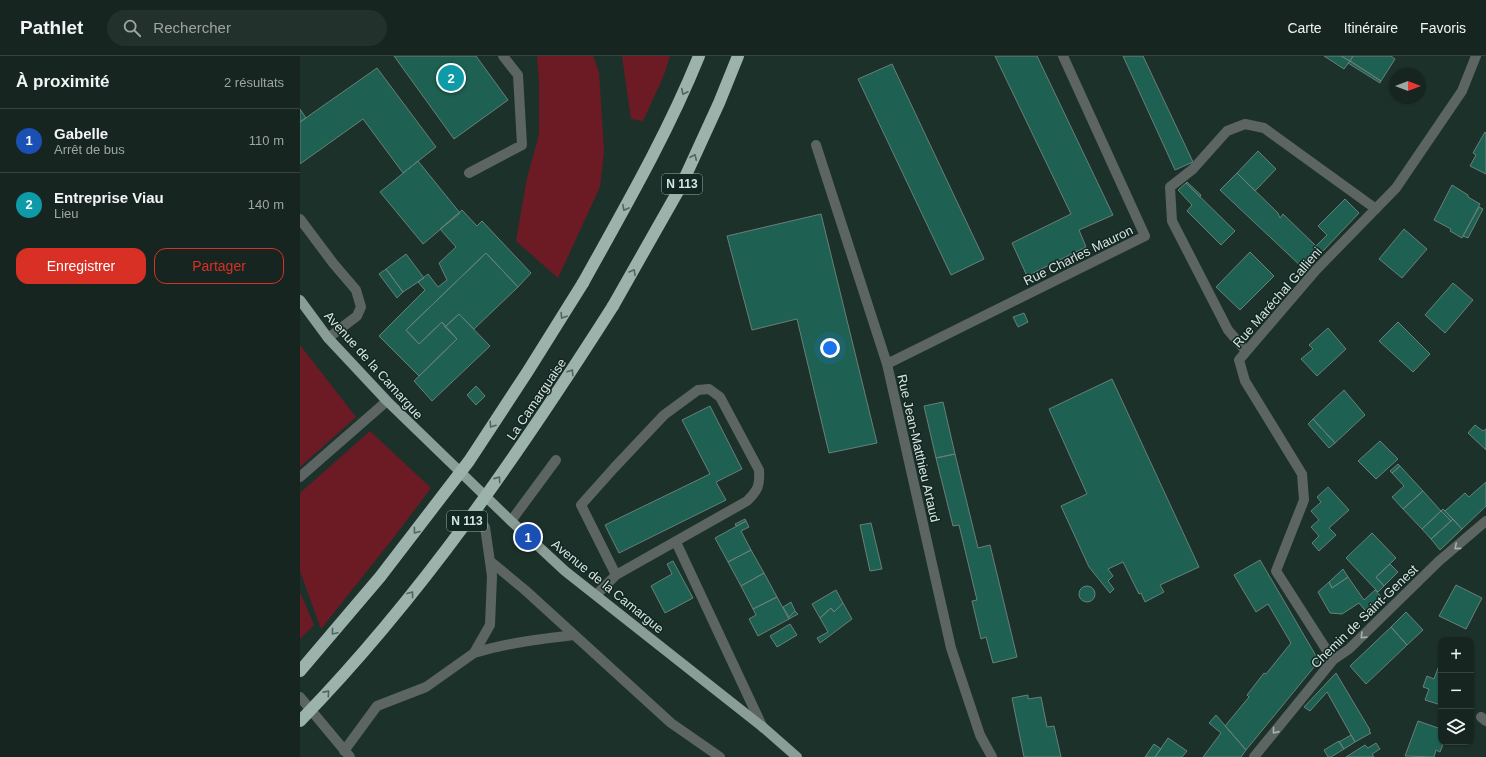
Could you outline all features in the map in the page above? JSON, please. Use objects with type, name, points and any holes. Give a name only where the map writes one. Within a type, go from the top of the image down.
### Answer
[{"type":"highway","name":"La Camarguaise","points":[[300,671],[380,577],[469,460],[528,372],[583,283],[649,164],[688,84],[699,56]]},
{"type":"highway","name":"La Camarguaise","points":[[300,721],[327,693],[407,600],[493,487],[555,396],[613,306],[681,186],[719,103],[738,56]]},
{"type":"main road","name":"Avenue de la Camargue","points":[[300,300],[328,338],[387,401],[511,522],[565,571],[764,728],[797,757]]},
{"type":"street","points":[[469,173],[522,145],[518,75],[503,56]]},
{"type":"street","name":"Rue Charles Mauron","points":[[887,364],[1145,236],[1063,56]]},
{"type":"street","name":"Rue Maréchal Gallieni","points":[[1333,660],[1276,571],[1304,500],[1302,474],[1245,381],[1239,360],[1316,270],[1396,188],[1462,91],[1476,56]]},
{"type":"street","points":[[1246,351],[1228,330],[1172,221],[1170,187],[1193,169],[1227,131],[1245,124],[1264,128],[1376,209]]},
{"type":"street","name":"Rue Jean-Matthieu Artaud","points":[[816,145],[887,364],[951,648],[980,734],[992,757]]},
{"type":"street","points":[[300,219],[333,263],[356,290],[361,307],[357,316],[328,338]]},
{"type":"street","points":[[596,595],[616,575],[747,501],[756,492],[760,483],[759,470],[720,398],[709,389],[698,390],[664,415],[614,468],[582,505],[616,575]]},
{"type":"street","points":[[300,476],[387,401]]},
{"type":"street","points":[[511,522],[556,460]]},
{"type":"street","name":"Chemin de Saint-Genest","points":[[1254,757],[1333,660],[1349,649],[1439,561],[1486,521]]},
{"type":"street","points":[[474,653],[490,625],[492,576],[485,527]]},
{"type":"street","points":[[676,542],[764,728]]},
{"type":"street","points":[[490,561],[525,590],[671,724],[720,757]]},
{"type":"street","points":[[300,698],[347,754],[377,706],[426,687],[474,653],[527,640],[574,635]]},
{"type":"shaded area","points":[[537,56],[593,56],[599,72],[604,151],[600,187],[558,278],[516,241],[527,178],[539,135],[539,82]]},
{"type":"shaded area","points":[[622,56],[670,56],[664,75],[643,121],[631,119]]},
{"type":"shaded area","points":[[300,345],[356,417],[300,467]]},
{"type":"shaded area","points":[[370,431],[431,488],[321,629],[300,571],[300,493]]},
{"type":"shaded area","points":[[300,592],[314,625],[300,639]]},
{"type":"building","points":[[394,56],[476,56],[508,100],[454,139]]},
{"type":"building","points":[[995,56],[1037,56],[1113,215],[1079,230],[1086,247],[1027,276],[1012,243],[1071,214]]},
{"type":"building","points":[[1123,56],[1143,56],[1193,162],[1175,170]]},
{"type":"building","points":[[1324,56],[1341,56],[1350,61],[1344,69]]},
{"type":"building","points":[[1341,56],[1353,56],[1350,61]]},
{"type":"building","points":[[1353,56],[1391,56],[1395,59],[1381,81],[1350,61]]},
{"type":"building","points":[[1350,61],[1381,81],[1380,83],[1348,63]]},
{"type":"building","points":[[892,64],[984,259],[951,275],[858,79]]},
{"type":"building","points":[[377,68],[436,147],[403,173],[363,119],[300,164],[300,122]]},
{"type":"building","points":[[300,109],[306,118],[300,122]]},
{"type":"building","points":[[1485,132],[1486,174],[1470,166],[1476,155],[1473,153]]},
{"type":"building","points":[[1258,151],[1276,169],[1255,191],[1237,173]]},
{"type":"building","points":[[418,161],[460,213],[423,244],[380,192]]},
{"type":"building","points":[[1237,173],[1278,213],[1280,218],[1283,214],[1316,246],[1327,235],[1318,226],[1345,199],[1359,213],[1305,270],[1220,190]]},
{"type":"building","points":[[1187,182],[1201,195],[1200,197],[1186,183]]},
{"type":"building","points":[[1186,183],[1235,231],[1221,245],[1187,211],[1192,205],[1178,190]]},
{"type":"building","points":[[1452,185],[1480,204],[1462,238],[1450,231],[1451,229],[1434,220]]},
{"type":"building","points":[[1479,207],[1483,209],[1468,238],[1463,236]]},
{"type":"building","points":[[462,210],[477,226],[482,221],[531,273],[518,287],[486,253],[406,330],[419,344],[442,322],[457,339],[419,376],[379,336],[425,290],[418,282],[428,274],[438,287],[447,280],[439,263],[456,247],[440,229]]},
{"type":"building","points":[[821,214],[877,443],[829,453],[797,319],[752,330],[727,236]]},
{"type":"building","points":[[1404,229],[1427,249],[1402,278],[1379,259]]},
{"type":"building","points":[[1250,252],[1274,276],[1240,310],[1216,287]]},
{"type":"building","points":[[486,253],[518,287],[474,329],[459,314],[445,327],[442,322],[419,344],[406,330]]},
{"type":"building","points":[[406,254],[424,278],[403,292],[386,269]]},
{"type":"building","points":[[386,269],[403,292],[397,298],[379,274]]},
{"type":"building","points":[[1453,283],[1473,300],[1445,333],[1425,315]]},
{"type":"building","points":[[1024,313],[1028,322],[1018,327],[1013,317]]},
{"type":"building","points":[[459,314],[490,346],[432,401],[414,381],[457,339],[445,327]]},
{"type":"building","points":[[1398,322],[1430,354],[1413,372],[1379,341]]},
{"type":"building","points":[[1328,328],[1346,349],[1317,376],[1301,359],[1313,349],[1309,345]]},
{"type":"building","points":[[1112,379],[1199,567],[1160,585],[1164,592],[1145,602],[1141,593],[1139,594],[1123,562],[1108,569],[1113,576],[1108,581],[1114,589],[1110,593],[1089,567],[1061,506],[1087,494],[1049,409]]},
{"type":"building","points":[[476,386],[485,396],[476,405],[467,395]]},
{"type":"building","points":[[1344,390],[1365,415],[1335,443],[1313,419]]},
{"type":"building","points":[[943,402],[955,454],[936,458],[924,406]]},
{"type":"building","points":[[710,406],[742,469],[716,482],[726,500],[619,553],[605,525],[710,474],[682,420]]},
{"type":"building","points":[[1313,419],[1335,443],[1329,448],[1308,424]]},
{"type":"building","points":[[1475,425],[1483,431],[1486,429],[1486,450],[1468,433]]},
{"type":"building","points":[[1380,441],[1398,459],[1376,479],[1358,461]]},
{"type":"building","points":[[955,454],[978,548],[990,545],[1017,657],[993,663],[986,637],[981,639],[972,601],[977,600],[959,525],[953,526],[936,458]]},
{"type":"building","points":[[1398,464],[1400,466],[1392,473],[1390,471]]},
{"type":"building","points":[[1400,466],[1423,491],[1403,509],[1392,497],[1404,486],[1392,473]]},
{"type":"building","points":[[1486,482],[1486,506],[1462,529],[1445,511],[1465,493],[1469,497]]},
{"type":"building","points":[[1328,487],[1349,510],[1329,528],[1336,535],[1319,551],[1312,543],[1319,536],[1311,527],[1319,520],[1311,511],[1321,502],[1317,497]]},
{"type":"building","points":[[1423,491],[1441,511],[1422,529],[1403,509]]},
{"type":"building","points":[[1443,509],[1453,519],[1451,521],[1441,511]]},
{"type":"building","points":[[1441,511],[1451,521],[1431,539],[1422,529]]},
{"type":"building","points":[[745,519],[746,521],[736,526],[735,524]]},
{"type":"building","points":[[1453,519],[1462,529],[1440,550],[1431,539]]},
{"type":"building","points":[[746,521],[749,527],[741,531],[751,550],[728,562],[715,538]]},
{"type":"building","points":[[871,523],[882,569],[870,571],[860,525]]},
{"type":"building","points":[[1372,533],[1396,558],[1376,577],[1384,586],[1378,592],[1346,558]]},
{"type":"building","points":[[751,550],[764,573],[741,586],[728,562]]},
{"type":"building","points":[[1260,560],[1319,661],[1246,750],[1225,726],[1249,697],[1247,695],[1264,673],[1266,674],[1291,643],[1268,604],[1256,612],[1234,575]]},
{"type":"building","points":[[673,561],[693,598],[665,613],[651,586],[672,574],[667,564]]},
{"type":"building","points":[[1390,564],[1398,572],[1384,586],[1376,577]]},
{"type":"building","points":[[1343,569],[1348,577],[1332,588],[1329,582]]},
{"type":"building","points":[[764,573],[777,597],[753,609],[741,586]]},
{"type":"building","points":[[1348,577],[1364,600],[1375,590],[1385,601],[1370,616],[1359,603],[1342,614],[1330,613],[1318,592],[1329,582],[1332,588]]},
{"type":"building","points":[[1456,585],[1482,598],[1466,629],[1439,616]]},
{"type":"building","points":[[1084,586],[1090,586],[1095,591],[1093,600],[1090,602],[1084,602],[1079,597],[1079,591]]},
{"type":"building","points":[[836,590],[843,603],[834,612],[831,608],[820,618],[812,604]]},
{"type":"building","points":[[777,597],[789,619],[758,636],[749,619],[756,615],[753,609]]},
{"type":"building","points":[[791,602],[795,611],[789,617],[783,607]]},
{"type":"building","points":[[843,603],[852,619],[820,643],[817,638],[828,632],[820,618],[831,608],[834,612]]},
{"type":"building","points":[[795,611],[798,614],[789,619],[789,617]]},
{"type":"building","points":[[1406,612],[1423,630],[1407,645],[1391,627]]},
{"type":"building","points":[[790,624],[797,635],[777,647],[770,636]]},
{"type":"building","points":[[1391,627],[1407,645],[1366,684],[1350,666]]},
{"type":"building","points":[[1438,668],[1438,704],[1425,700],[1429,689],[1423,687],[1427,676],[1434,679]]},
{"type":"building","points":[[1336,673],[1371,733],[1355,742],[1327,692],[1310,711],[1304,707]]},
{"type":"building","points":[[1028,695],[1028,699],[1041,697],[1047,727],[1054,726],[1061,757],[1024,757],[1012,698]]},
{"type":"building","points":[[1216,715],[1246,750],[1241,757],[1203,757],[1221,733],[1209,723]]},
{"type":"building","points":[[1418,721],[1438,728],[1438,745],[1443,745],[1440,752],[1436,750],[1434,757],[1405,756]]},
{"type":"building","points":[[1351,735],[1355,742],[1344,749],[1339,742]]},
{"type":"building","points":[[1168,738],[1187,751],[1182,757],[1155,757]]},
{"type":"building","points":[[1339,741],[1344,749],[1331,757],[1328,757],[1324,750]]},
{"type":"building","points":[[1376,743],[1380,749],[1372,754],[1374,757],[1346,757],[1365,745],[1368,748]]},
{"type":"building","points":[[1154,744],[1161,749],[1155,757],[1145,757]]},
{"type":"place","name":"Entreprise Viau","points":[[451,78]]},
{"type":"place","name":"Gabelle","points":[[528,537]]}]
